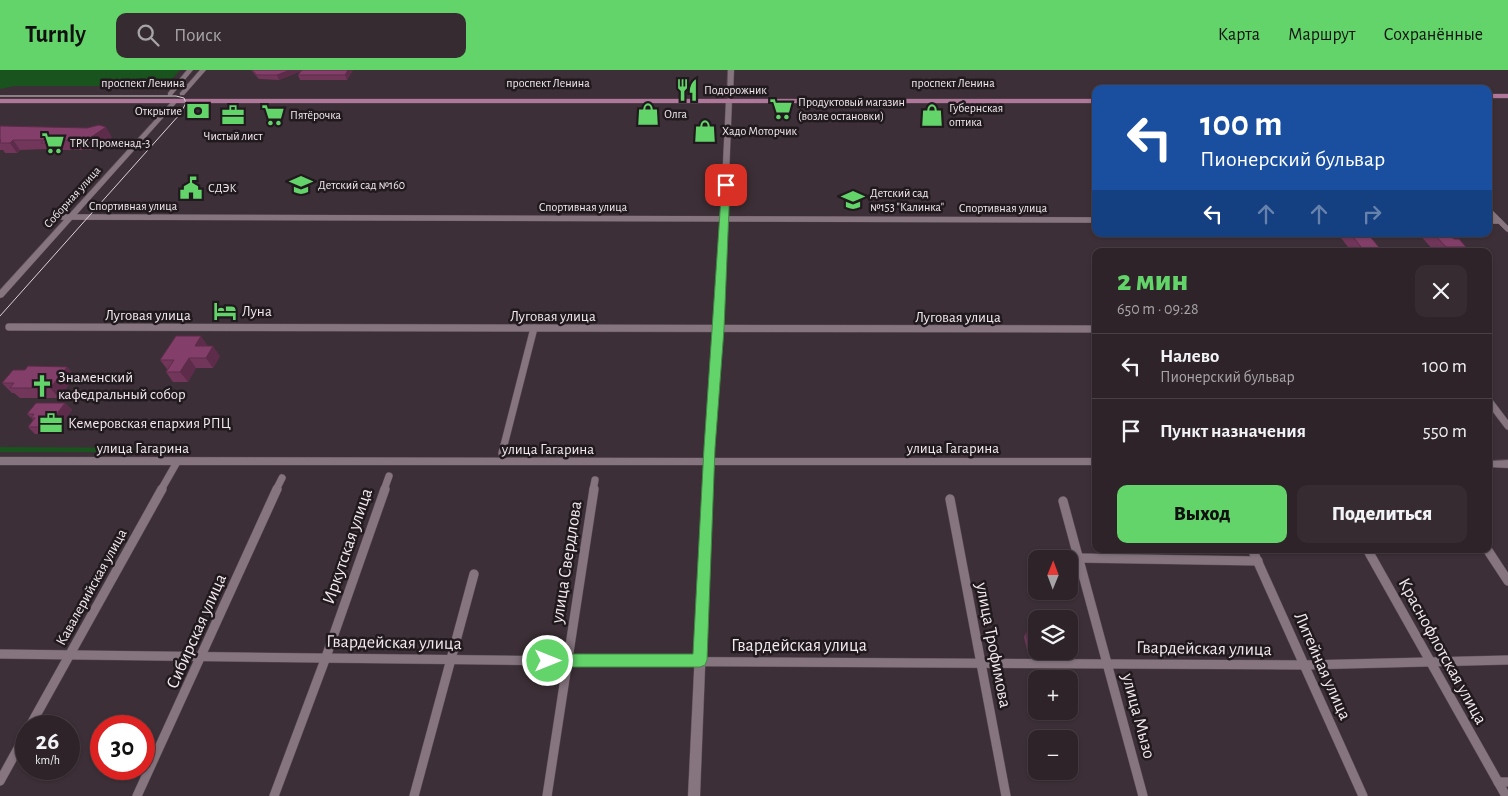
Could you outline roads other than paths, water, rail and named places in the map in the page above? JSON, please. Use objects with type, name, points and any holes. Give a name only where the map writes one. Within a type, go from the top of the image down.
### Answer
[{"type":"main road","name":"Соборная улица","points":[[0,295],[190,70]]},
{"type":"main road","name":"Соборная улица","points":[[0,285],[203,70]]},
{"type":"main road","name":"проспект Ленина","points":[[0,100],[54,101],[168,97],[182,94],[1059,98],[1092,101]]},
{"type":"main road","name":"проспект Ленина","points":[[0,95],[168,97],[176,100],[730,97]]},
{"type":"main road","name":"проспект Ленина","points":[[1059,98],[1092,95]]},
{"type":"main road","points":[[1492,96],[1508,96]]},
{"type":"main road","points":[[1492,102],[1508,102]]},
{"type":"street","points":[[694,796],[709,463],[719,329],[731,70]]},
{"type":"street","points":[[1492,213],[1508,230]]},
{"type":"street","name":"Спортивная улица","points":[[66,217],[1092,220]]},
{"type":"street","points":[[1492,221],[1499,221]]},
{"type":"street","name":"Луговая улица","points":[[9,327],[1092,329]]},
{"type":"street","points":[[502,453],[534,328]]},
{"type":"street","points":[[1492,405],[1508,426]]},
{"type":"street","name":"улица Гагарина","points":[[0,461],[709,463],[742,460],[1092,462]]},
{"type":"street","name":"Кавалерийская улица","points":[[36,715],[177,462]]},
{"type":"street","points":[[1492,464],[1508,464]]},
{"type":"street","name":"Иркутская улица","points":[[274,796],[326,657],[389,476]]},
{"type":"street","name":"Сибирская улица","points":[[137,796],[203,655],[282,478]]},
{"type":"street","name":"улица Свердлова","points":[[547,796],[595,480]]},
{"type":"street","name":"улица Трофимова","points":[[950,499],[1006,796]]},
{"type":"street","name":"улица Мызо","points":[[1063,501],[1076,550]]},
{"type":"street","name":"Литейная улица","points":[[1254,553],[1363,796]]},
{"type":"street","name":"Краснофлотская улица","points":[[1369,553],[1429,661],[1503,782],[1506,796]]},
{"type":"street","points":[[1490,553],[1508,581]]},
{"type":"street","points":[[1078,558],[1258,560]]},
{"type":"street","name":"улица Мызо","points":[[1078,558],[1143,796]]},
{"type":"street","points":[[414,796],[474,574]]},
{"type":"street","name":"Гвардейская улица","points":[[0,654],[203,655],[567,661],[700,660],[1305,665],[1508,660]]},
{"type":"street","points":[[0,781],[15,754]]},
{"type":"tram line","points":[[0,96],[176,96],[184,98],[186,103],[180,114],[0,316]]},
{"type":"place","name":"Подорожник","points":[[687,90]]},
{"type":"place","name":"Продуктовый магазин (возле остановки)","points":[[781,109]]},
{"type":"place","name":"Открытие","points":[[198,111]]},
{"type":"place","name":"Олга","points":[[648,114]]},
{"type":"place","name":"Чистый лист","points":[[233,115]]},
{"type":"place","name":"Пятёрочка","points":[[273,115]]},
{"type":"place","name":"Губернская оптика","points":[[932,115]]},
{"type":"place","name":"Хадо Моторчик","points":[[705,131]]},
{"type":"place","name":"ТРК Променад-3","points":[[53,143]]},
{"type":"place","name":"Детский сад №160","points":[[301,185]]},
{"type":"place","name":"СДЭК","points":[[191,188]]},
{"type":"place","name":"Детский сад №153 \"Калинка\"","points":[[853,200]]},
{"type":"place","name":"Луна","points":[[225,311]]},
{"type":"place","name":"Знаменский кафедральный собор","points":[[42,386]]},
{"type":"place","name":"Кемеровская епархия РПЦ","points":[[51,423]]}]
